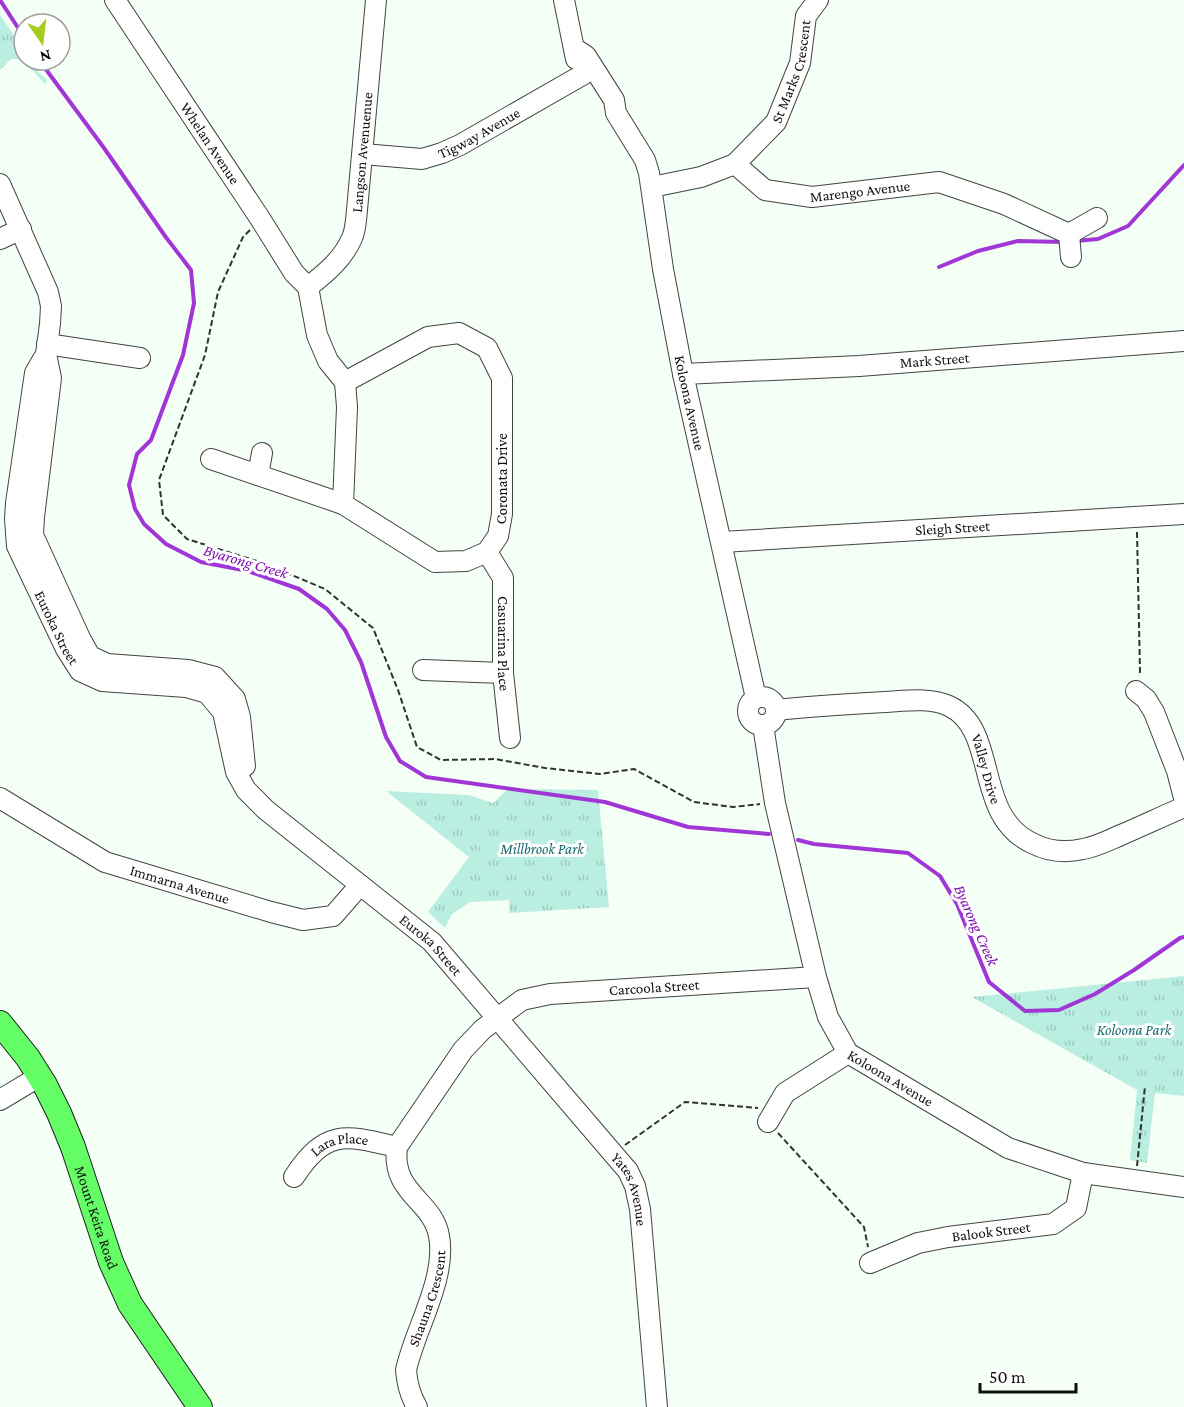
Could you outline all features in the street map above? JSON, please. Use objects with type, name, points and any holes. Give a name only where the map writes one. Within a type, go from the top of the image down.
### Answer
[{"type":"main road","name":"Mount Keira Road","points":[[0,1023],[40,1076],[59,1113],[73,1147],[100,1229],[130,1304],[200,1407]]},
{"type":"street","name":"Whelan Avenue","points":[[115,0],[294,273],[308,287]]},
{"type":"street","name":"Langson Avenuenue","points":[[308,287],[328,272],[344,254],[353,236],[363,154],[376,0]]},
{"type":"street","name":"Koloona Avenue","points":[[564,0],[576,62],[604,106],[616,113]]},
{"type":"street","name":"St Marks Crescent","points":[[735,164],[776,122],[800,63],[806,16],[818,0]]},
{"type":"street","name":"Koloona Avenue","points":[[574,48],[586,56],[614,100],[616,113],[645,160],[652,187],[663,269],[684,374],[756,698],[761,697],[773,702],[769,718],[775,803],[816,977],[828,1017],[848,1053],[1008,1148],[1083,1173],[1184,1187]]},
{"type":"street","name":"Tigway Avenue","points":[[363,154],[422,159],[442,153],[584,74]]},
{"type":"street","points":[[652,187],[701,177],[735,164]]},
{"type":"street","name":"Marengo Avenue","points":[[735,164],[765,190],[812,197],[939,182],[1004,204],[1069,234]]},
{"type":"street","name":"Euroka Street","points":[[0,184],[48,292],[51,306],[46,349],[35,372],[8,503],[15,519],[17,546],[66,649],[80,671],[102,681],[186,687],[207,693],[223,712],[236,772],[246,790],[266,810],[432,942],[497,1018]]},
{"type":"street","points":[[1071,257],[1069,234],[1097,218]]},
{"type":"street","points":[[0,239],[21,229]]},
{"type":"street","points":[[308,287],[317,335],[328,361],[345,382],[347,407],[342,504]]},
{"type":"street","name":"Coronata Drive","points":[[345,382],[428,337],[459,333],[487,348],[502,378],[502,514],[498,536],[487,552]]},
{"type":"street","name":"Mark Street","points":[[684,374],[858,366],[1184,341]]},
{"type":"street","points":[[46,349],[140,358]]},
{"type":"street","name":"Euroka Street","points":[[46,349],[51,378],[33,535],[75,628],[90,656],[107,664],[188,670],[215,677],[235,699],[240,717],[246,790]]},
{"type":"street","points":[[258,475],[262,453]]},
{"type":"street","points":[[211,459],[342,504],[435,562],[466,561],[487,552]]},
{"type":"street","name":"Sleigh Street","points":[[722,542],[1184,514]]},
{"type":"street","name":"Casuarina Place","points":[[487,552],[503,578],[503,673],[510,738]]},
{"type":"street","points":[[423,670],[503,673]]},
{"type":"street","points":[[1136,691],[1146,699],[1155,712],[1177,771],[1184,798]]},
{"type":"street","name":"Valley Drive","points":[[769,718],[830,705],[919,700],[947,705],[964,716],[975,734],[994,799],[1006,822],[1025,840],[1046,849],[1069,851],[1085,849],[1184,807]]},
{"type":"street","name":"Immarna Avenue","points":[[0,798],[105,862],[303,920],[333,916],[360,885]]},
{"type":"street","name":"Carcoola Street","points":[[497,1018],[522,1000],[550,994],[816,977]]},
{"type":"street","points":[[397,1147],[463,1050],[472,1039],[497,1018]]},
{"type":"street","name":"Yates Avenue","points":[[497,1018],[628,1171],[635,1186],[657,1407]]},
{"type":"street","points":[[772,1116],[785,1093],[848,1053]]},
{"type":"street","points":[[0,1100],[40,1076]]},
{"type":"street","name":"Lara Place","points":[[294,1178],[307,1158],[321,1146],[333,1140],[354,1138],[397,1147]]},
{"type":"street","name":"Shauna Crescent","points":[[397,1147],[397,1164],[404,1185],[434,1220],[438,1229],[441,1251],[436,1278],[406,1370],[406,1380],[417,1407]]},
{"type":"street","name":"Balook Street","points":[[870,1263],[918,1243],[1053,1224],[1076,1208],[1083,1173]]},
{"type":"path","points":[[250,230],[243,237],[218,292],[205,355],[159,480],[163,515],[187,539],[263,563],[325,589],[373,628],[398,690],[417,747],[441,760],[495,759],[545,768],[600,774],[634,769],[694,802],[733,807],[762,804]]},
{"type":"path","points":[[1136,517],[1140,671],[1136,691]]},
{"type":"path","points":[[1136,1180],[1145,1086]]},
{"type":"path","points":[[613,1154],[685,1102],[772,1116],[864,1227],[870,1263]]},
{"type":"green space","points":[[0,15],[12,32],[12,59],[0,70]]},
{"type":"green space","points":[[34,72],[38,72],[47,80],[45,84]]},
{"type":"green space","name":"Millbrook Park","points":[[508,789],[598,790],[609,907],[509,913],[509,900],[470,902],[452,914],[445,928],[428,912],[469,857],[386,791],[468,795],[493,803]]},
{"type":"green space","name":"Koloona Park","points":[[1184,976],[1184,1096],[1155,1093],[1147,1163],[1130,1160],[1137,1090],[972,997]]},
{"type":"waterway","name":"Byarong Creek","points":[[0,0],[12,18]]},
{"type":"waterway","name":"Byarong Creek","points":[[48,72],[191,270],[194,303],[183,355],[151,440],[137,454],[129,485],[135,509],[144,524],[166,544],[201,562],[248,571],[299,589],[327,609],[345,630],[361,662],[386,737],[400,761],[426,777],[605,802],[688,827],[769,834]]},
{"type":"waterway","points":[[1076,241],[1098,239],[1128,226],[1184,165]]},
{"type":"waterway","points":[[939,267],[978,251],[1018,241],[1063,242]]},
{"type":"waterway","name":"Byarong Creek","points":[[798,840],[814,844],[908,853],[940,876],[957,904],[989,982],[1025,1011],[1059,1010],[1095,994],[1184,937]]}]
